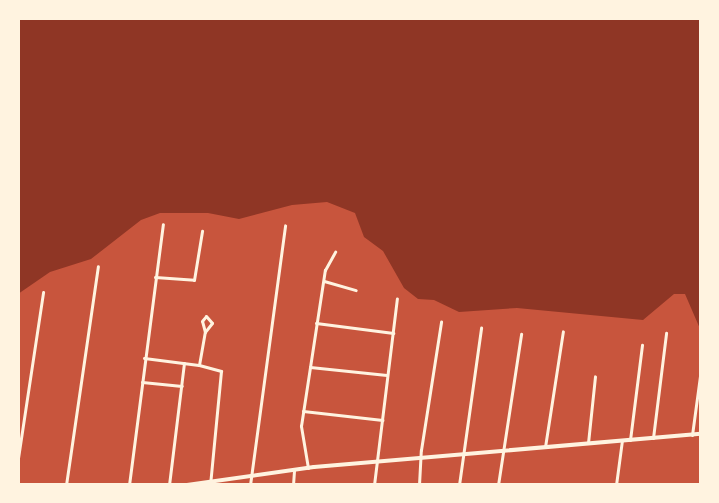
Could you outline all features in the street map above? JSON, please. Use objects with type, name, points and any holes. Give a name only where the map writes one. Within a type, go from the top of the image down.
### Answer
[{"type":"main road","points":[[187,485],[294,469],[701,434]]},
{"type":"street","points":[[129,485],[162,224]]},
{"type":"street","points":[[250,485],[285,225]]},
{"type":"street","points":[[155,277],[194,280],[202,231]]},
{"type":"street","points":[[308,468],[302,440],[303,411],[327,261],[335,252]]},
{"type":"street","points":[[66,485],[98,266]]},
{"type":"street","points":[[323,281],[356,290]]},
{"type":"street","points":[[18,458],[43,292]]},
{"type":"street","points":[[374,485],[397,298]]},
{"type":"street","points":[[199,365],[205,332],[202,321],[209,316],[212,323],[205,332]]},
{"type":"street","points":[[419,485],[441,322]]},
{"type":"street","points":[[316,323],[393,333]]},
{"type":"street","points":[[459,485],[482,328]]},
{"type":"street","points":[[545,447],[563,331]]},
{"type":"street","points":[[653,438],[666,333]]},
{"type":"street","points":[[498,485],[521,334]]},
{"type":"street","points":[[630,440],[642,345]]},
{"type":"street","points":[[144,358],[199,365],[220,371],[210,483]]},
{"type":"street","points":[[169,485],[184,363]]},
{"type":"street","points":[[309,368],[387,375]]},
{"type":"street","points":[[692,435],[701,368]]},
{"type":"street","points":[[588,443],[595,376]]},
{"type":"street","points":[[141,382],[182,386]]},
{"type":"street","points":[[303,411],[381,420]]},
{"type":"street","points":[[616,485],[622,440]]},
{"type":"street","points":[[292,485],[294,469]]},
{"type":"shaded area","points":[[18,18],[701,18],[701,331],[685,294],[674,294],[643,320],[517,308],[459,312],[434,300],[418,299],[404,288],[383,251],[364,237],[355,213],[327,202],[292,205],[239,219],[208,213],[160,213],[141,220],[91,259],[50,272],[18,294]]}]
